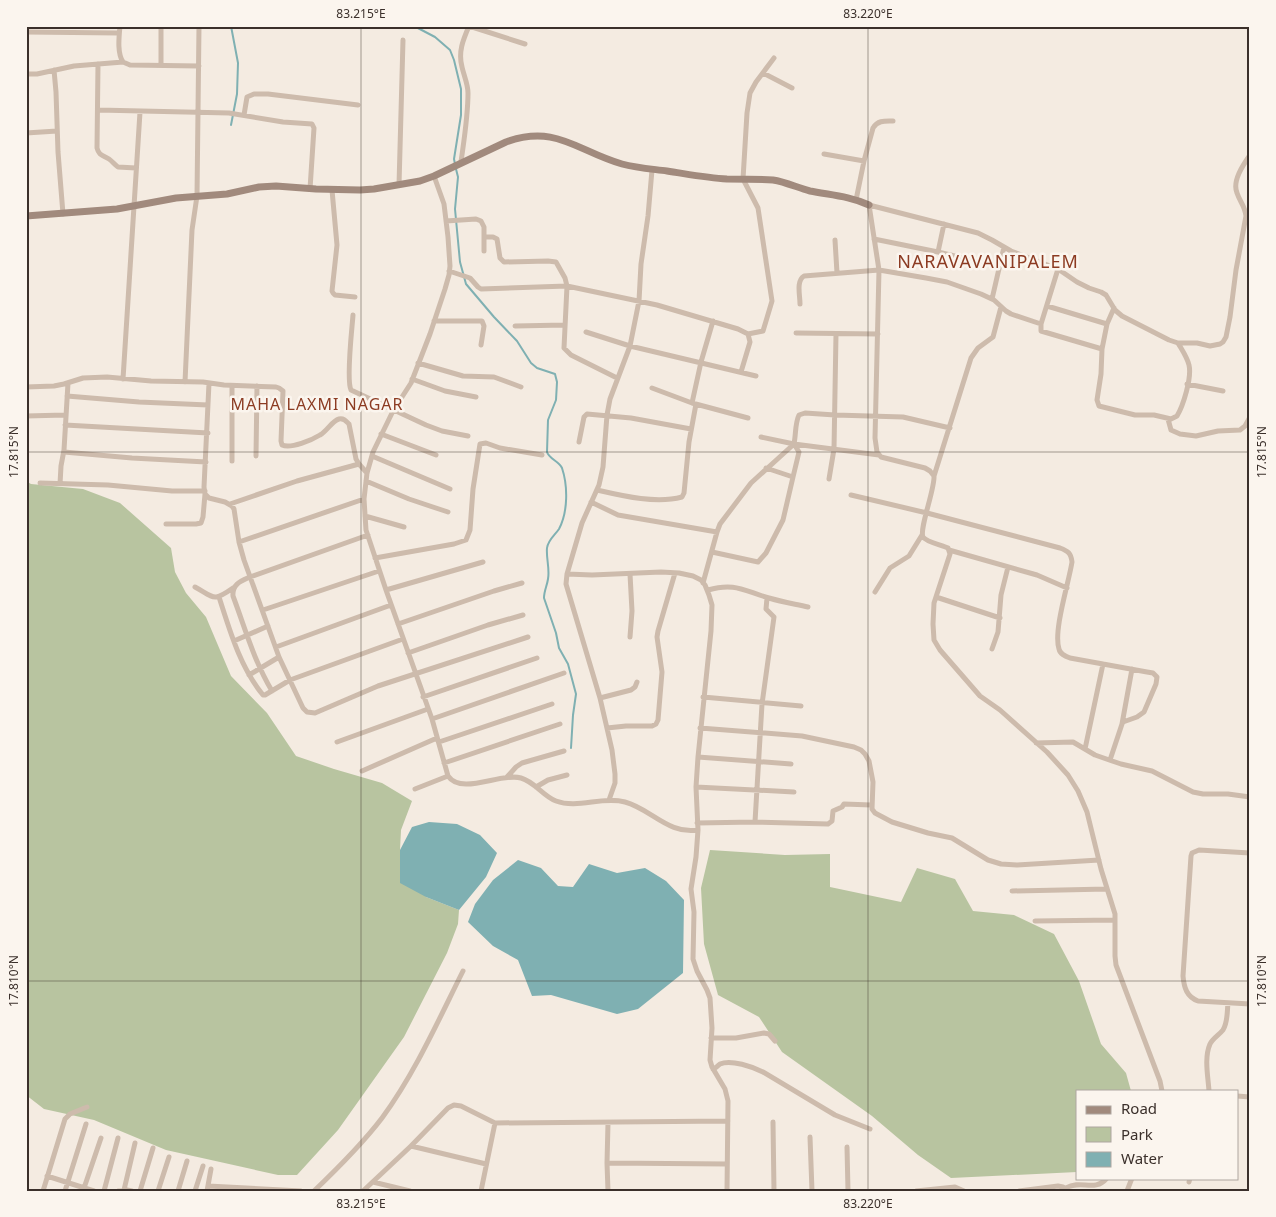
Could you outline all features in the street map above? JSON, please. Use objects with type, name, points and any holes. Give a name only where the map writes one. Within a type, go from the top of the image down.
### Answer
[{"type":"street","points":[[120,26],[120,57],[124,62],[130,65],[200,66]]},
{"type":"street","points":[[161,26],[161,66]]},
{"type":"street","points":[[185,382],[192,230],[197,196],[199,26]]},
{"type":"street","points":[[457,164],[467,108],[468,90],[461,66],[460,52],[468,26],[524,44]]},
{"type":"street","points":[[26,32],[119,33]]},
{"type":"street","points":[[399,185],[403,40]]},
{"type":"street","points":[[449,271],[464,276],[484,290],[567,286],[639,301],[713,321],[748,334],[764,331],[772,301],[758,208],[743,179],[749,99],[753,87],[774,58]]},
{"type":"street","points":[[26,74],[37,74],[74,66],[124,62]]},
{"type":"street","points":[[98,64],[98,152],[110,159],[116,166],[136,168]]},
{"type":"street","points":[[54,70],[63,214]]},
{"type":"street","points":[[762,73],[792,88]]},
{"type":"street","points":[[241,114],[247,97],[251,94],[259,93],[358,105]]},
{"type":"street","points":[[98,110],[229,113],[282,122],[313,124],[310,189]]},
{"type":"street","points":[[124,379],[140,112]]},
{"type":"street","points":[[856,200],[870,137],[876,124],[893,121]]},
{"type":"street","points":[[26,133],[57,131]]},
{"type":"street","points":[[26,216],[134,206],[176,198],[227,194],[268,186],[332,190],[374,189],[420,181],[518,138],[545,136],[557,138],[610,161],[630,166],[709,178],[776,181],[810,191],[856,200],[978,234],[1004,248],[1058,269],[1077,282],[1104,294],[1122,316],[1161,336],[1178,343],[1197,343],[1214,346],[1220,344],[1226,337],[1230,317],[1246,219],[1245,207],[1236,192],[1236,186],[1239,174],[1250,155]]},
{"type":"street","points":[[824,154],[864,161]]},
{"type":"street","points":[[610,800],[614,788],[615,774],[612,750],[600,698],[566,584],[567,574],[582,523],[597,490],[603,467],[610,398],[630,346],[639,301],[640,264],[648,216],[652,170]]},
{"type":"street","points":[[434,176],[444,204],[448,237],[449,271],[445,289],[412,379],[381,434],[372,456],[366,473],[364,499],[368,535],[432,719],[448,776],[458,782],[468,784],[507,777],[521,778],[546,796],[559,802],[619,801],[633,805],[674,828],[690,832],[698,830]]},
{"type":"street","points":[[332,190],[337,245],[332,291],[335,295],[355,297]]},
{"type":"street","points":[[869,205],[879,270],[876,416],[876,449],[878,455]]},
{"type":"street","points":[[446,221],[476,219],[481,221],[484,228],[484,251]]},
{"type":"street","points":[[938,252],[944,224]]},
{"type":"street","points":[[484,236],[497,239],[500,258],[504,262],[556,262],[565,278],[567,286],[564,348],[568,353],[617,378]]},
{"type":"street","points":[[874,239],[984,263]]},
{"type":"street","points":[[835,240],[837,273]]},
{"type":"street","points":[[992,299],[1004,248]]},
{"type":"street","points":[[1058,269],[1040,330],[1102,350]]},
{"type":"street","points":[[800,304],[799,282],[802,277],[879,270],[947,282],[992,299],[1011,314],[1041,324]]},
{"type":"street","points":[[1046,306],[1107,324]]},
{"type":"street","points":[[875,592],[890,568],[909,556],[922,534],[934,485],[934,476],[967,370],[978,348],[992,338],[1001,307]]},
{"type":"street","points":[[1114,308],[1107,324],[1102,350],[1097,400],[1099,406],[1134,416],[1154,415],[1175,418],[1178,415],[1184,398],[1190,368],[1178,343]]},
{"type":"street","points":[[353,315],[349,388],[393,411],[434,429],[468,436]]},
{"type":"street","points":[[434,321],[482,321],[484,326],[481,345]]},
{"type":"street","points":[[597,490],[650,499],[682,497],[701,362],[713,321]]},
{"type":"street","points":[[515,326],[565,325]]},
{"type":"street","points":[[586,332],[630,346],[756,376]]},
{"type":"street","points":[[796,333],[878,334]]},
{"type":"street","points":[[742,372],[750,342],[748,334]]},
{"type":"street","points":[[829,479],[834,450],[836,334]]},
{"type":"street","points":[[418,363],[463,376],[494,377],[521,387]]},
{"type":"street","points":[[26,387],[54,386],[83,378],[107,377],[232,386],[276,387],[283,391],[281,441],[283,446],[291,446],[314,438],[336,421],[343,419],[348,422],[351,430],[358,464],[366,473]]},
{"type":"street","points":[[412,379],[445,391],[476,398]]},
{"type":"street","points":[[60,484],[68,383]]},
{"type":"street","points":[[166,524],[196,524],[201,523],[203,517],[209,383]]},
{"type":"street","points":[[1187,384],[1223,391]]},
{"type":"street","points":[[232,386],[232,461]]},
{"type":"street","points":[[256,456],[257,386]]},
{"type":"street","points":[[652,388],[694,404],[748,418]]},
{"type":"street","points":[[67,396],[208,405]]},
{"type":"street","points":[[26,416],[66,414]]},
{"type":"street","points":[[579,442],[585,415],[589,414],[607,415],[691,429]]},
{"type":"street","points":[[703,583],[716,532],[722,521],[751,483],[794,444],[798,415],[903,417],[950,428]]},
{"type":"street","points":[[1168,418],[1171,430],[1180,434],[1196,436],[1218,431],[1240,430],[1249,421]]},
{"type":"street","points":[[66,425],[208,433]]},
{"type":"street","points":[[381,434],[436,456]]},
{"type":"street","points":[[761,437],[794,444],[878,455],[886,460],[924,468],[934,476]]},
{"type":"street","points":[[375,558],[454,544],[466,540],[471,525],[473,489],[480,444],[483,443],[542,456]]},
{"type":"street","points":[[712,552],[758,562],[766,553],[783,520],[799,452],[794,444]]},
{"type":"street","points":[[64,452],[206,462]]},
{"type":"street","points":[[372,456],[450,489]]},
{"type":"street","points":[[230,504],[297,481],[358,464]]},
{"type":"street","points":[[766,468],[793,477]]},
{"type":"street","points":[[366,481],[448,512]]},
{"type":"street","points":[[40,483],[108,485],[205,492]]},
{"type":"street","points":[[205,492],[209,498],[223,500],[233,508],[239,542],[250,576],[280,657],[305,711],[311,713],[319,711],[378,686],[528,638]]},
{"type":"street","points":[[851,496],[927,513],[1067,550],[1072,556],[1072,562],[1059,624],[1059,650],[1070,658],[1156,674],[1157,679],[1144,712],[1137,718],[1122,724]]},
{"type":"street","points":[[239,542],[364,499]]},
{"type":"street","points":[[591,502],[618,515],[716,532]]},
{"type":"street","points":[[365,516],[404,527]]},
{"type":"street","points":[[922,534],[924,538],[949,550],[1037,575],[1067,588]]},
{"type":"street","points":[[195,587],[211,596],[219,597],[233,588],[239,581],[250,576],[368,535]]},
{"type":"street","points":[[949,550],[950,557],[936,597],[933,612],[934,640],[940,650],[980,696],[1000,710],[1059,764],[1078,791],[1087,812],[1113,906],[1116,965],[1162,1090]]},
{"type":"street","points":[[386,590],[483,562]]},
{"type":"street","points":[[992,649],[998,632],[999,605],[1008,567]]},
{"type":"street","points":[[263,610],[379,571]]},
{"type":"street","points":[[567,574],[592,575],[661,572],[693,576],[703,583],[708,590],[712,605],[700,728],[696,787],[698,830],[691,889],[694,912],[693,959],[696,971],[710,998],[712,1021],[710,1060],[725,1089],[728,1101],[728,1191]]},
{"type":"street","points":[[607,728],[652,726],[656,724],[662,672],[657,636],[675,573]]},
{"type":"street","points":[[630,574],[632,611],[630,637]]},
{"type":"street","points":[[398,624],[522,583]]},
{"type":"street","points":[[708,590],[720,587],[739,588],[767,598],[808,607]]},
{"type":"street","points":[[233,588],[233,596],[247,634],[260,668],[272,691]]},
{"type":"street","points":[[219,597],[234,641],[249,675],[263,696],[290,680],[403,639]]},
{"type":"street","points":[[936,597],[1000,618]]},
{"type":"street","points":[[755,822],[762,704],[774,618],[766,609],[767,598]]},
{"type":"street","points":[[276,647],[391,605]]},
{"type":"street","points":[[408,653],[523,615]]},
{"type":"street","points":[[234,641],[268,626]]},
{"type":"street","points":[[249,675],[280,657]]},
{"type":"street","points":[[423,697],[537,658]]},
{"type":"street","points":[[1085,749],[1103,664]]},
{"type":"street","points":[[1110,760],[1122,724],[1132,669]]},
{"type":"street","points":[[432,719],[564,674]]},
{"type":"street","points":[[600,698],[631,690],[637,682]]},
{"type":"street","points":[[703,698],[801,706]]},
{"type":"street","points":[[362,771],[438,740],[552,704]]},
{"type":"street","points":[[337,742],[428,709]]},
{"type":"street","points":[[444,763],[560,724]]},
{"type":"street","points":[[700,728],[808,737],[861,750],[869,761],[872,771],[871,805],[875,813],[892,822],[952,838],[994,863],[1017,865],[1099,860]]},
{"type":"street","points":[[1036,743],[1068,742],[1076,744],[1095,755],[1152,772],[1193,792],[1250,797]]},
{"type":"street","points":[[507,777],[522,763],[564,751]]},
{"type":"street","points":[[698,758],[791,764]]},
{"type":"street","points":[[536,787],[548,780],[567,775]]},
{"type":"street","points":[[415,790],[448,776]]},
{"type":"street","points":[[696,787],[794,792]]},
{"type":"street","points":[[698,823],[828,824],[832,821],[834,811],[844,804],[871,805]]},
{"type":"street","points":[[1250,853],[1199,850],[1192,852],[1183,976],[1188,995],[1193,999],[1198,1001],[1250,1004]]},
{"type":"street","points":[[1012,891],[1107,889]]},
{"type":"street","points":[[1035,920],[1115,920]]},
{"type":"street","points":[[314,1191],[383,1116],[407,1079],[463,971]]},
{"type":"street","points":[[1209,1090],[1208,1050],[1211,1042],[1223,1029],[1228,1003]]},
{"type":"street","points":[[712,1038],[736,1038],[764,1033],[768,1034],[775,1041]]},
{"type":"street","points":[[713,1069],[726,1063],[751,1066],[835,1115],[870,1129]]},
{"type":"street","points":[[363,1191],[452,1106],[458,1105],[496,1123],[728,1121]]},
{"type":"street","points":[[43,1191],[46,1176],[66,1117],[87,1107]]},
{"type":"street","points":[[773,1122],[774,1191]]},
{"type":"street","points":[[481,1191],[496,1123]]},
{"type":"street","points":[[608,1123],[608,1191]]},
{"type":"street","points":[[65,1191],[86,1124]]},
{"type":"street","points":[[84,1189],[101,1138]]},
{"type":"street","points":[[104,1191],[118,1138]]},
{"type":"street","points":[[810,1138],[812,1191]]},
{"type":"street","points":[[132,1191],[121,1190],[135,1143]]},
{"type":"street","points":[[411,1146],[486,1164]]},
{"type":"street","points":[[847,1147],[848,1191]]},
{"type":"street","points":[[140,1191],[153,1148]]},
{"type":"street","points":[[158,1191],[170,1157]]},
{"type":"street","points":[[178,1191],[187,1161]]},
{"type":"street","points":[[607,1163],[727,1164]]},
{"type":"street","points":[[195,1191],[203,1166]]},
{"type":"street","points":[[210,1169],[207,1188],[301,1191]]},
{"type":"street","points":[[46,1176],[94,1191]]},
{"type":"street","points":[[1019,1191],[1058,1186],[1067,1189],[1075,1184],[1098,1185],[1106,1180]]},
{"type":"street","points":[[373,1182],[410,1191]]},
{"type":"street","points":[[916,1191],[951,1188],[962,1190]]},
{"type":"green space","points":[[26,481],[31,484],[83,489],[120,503],[171,548],[175,572],[186,593],[206,617],[231,676],[267,713],[296,756],[382,783],[412,801],[401,830],[400,850],[426,897],[459,910],[458,924],[447,953],[404,1037],[338,1130],[297,1175],[278,1175],[166,1150],[94,1120],[44,1109],[26,1095]]},
{"type":"green space","points":[[710,850],[785,855],[830,854],[830,887],[901,902],[917,868],[955,879],[973,911],[1014,915],[1054,934],[1079,981],[1101,1044],[1126,1073],[1131,1090],[1076,1090],[1076,1172],[951,1178],[918,1155],[872,1116],[782,1052],[759,1017],[718,995],[704,944],[701,888]]},
{"type":"water","points":[[429,822],[457,824],[480,835],[497,853],[486,877],[459,910],[426,897],[400,883],[400,850],[412,827]]},
{"type":"water","points":[[518,860],[541,868],[558,886],[573,887],[589,864],[617,873],[645,868],[666,881],[684,900],[683,973],[638,1009],[617,1014],[551,995],[532,996],[518,960],[493,946],[468,922],[475,904],[493,880]]},
{"type":"waterway","points":[[231,26],[238,63],[237,94],[231,125]]},
{"type":"waterway","points":[[414,26],[435,37],[450,50],[454,60],[461,89],[461,115],[454,159],[455,164]]},
{"type":"waterway","points":[[456,169],[458,177],[455,209],[460,262],[466,284],[517,341],[531,363],[537,368],[555,374],[557,382],[556,400],[548,420],[547,452],[562,468],[566,499],[562,522],[548,545],[548,582],[544,598],[559,648],[568,664],[576,694],[571,748]]},
{"type":"district","name":"NARAVAVANIPALEM","points":[[988,262]]},
{"type":"district","name":"MAHA LAXMI NAGAR","points":[[317,404]]}]
